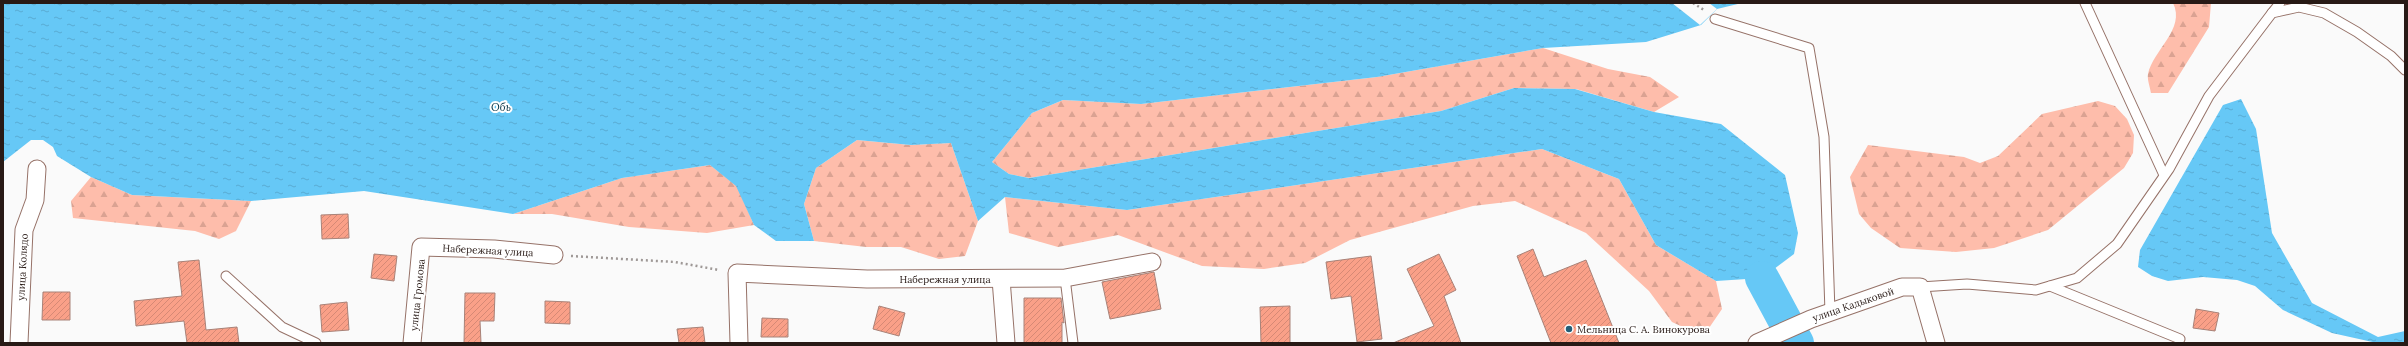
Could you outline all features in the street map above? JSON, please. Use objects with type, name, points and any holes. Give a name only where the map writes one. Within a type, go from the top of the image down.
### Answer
[{"type":"street","name":"улица Колядо","points":[[19,343],[24,230],[35,200],[37,169]]},
{"type":"street","name":"Набережная улица","points":[[421,247],[494,249],[554,254]]},
{"type":"street","name":"улица Громова","points":[[412,343],[421,247]]},
{"type":"street","name":"Набережная улица","points":[[737,273],[867,279],[1065,278],[1152,262]]},
{"type":"street","points":[[737,273],[739,343]]},
{"type":"street","points":[[1002,279],[1006,343]]},
{"type":"street","name":"улица Кадыковой","points":[[1757,343],[1811,319],[1902,287],[1920,287]]},
{"type":"street","points":[[1920,287],[1936,343]]},
{"type":"lane","points":[[2085,3],[2164,176]]},
{"type":"lane","points":[[1920,287],[1968,284],[2036,290],[2077,278],[2117,244],[2164,176],[2209,96],[2280,3]]},
{"type":"lane","points":[[2272,14],[2299,7],[2324,13],[2357,32],[2391,56],[2405,70]]},
{"type":"lane","points":[[1715,19],[1809,48],[1824,137],[1830,312]]},
{"type":"lane","points":[[226,276],[282,327],[316,343]]},
{"type":"lane","points":[[1065,278],[1073,343]]},
{"type":"lane","points":[[2050,286],[2180,339]]},
{"type":"path","points":[[554,254],[675,262],[737,273]]},
{"type":"green space","points":[[2173,3],[2211,3],[2209,27],[2168,93],[2151,93],[2148,74],[2156,56],[2172,31],[2176,13]]},
{"type":"green space","points":[[1543,48],[1608,69],[1650,77],[1679,97],[1654,112],[1576,89],[1514,88],[1441,111],[1029,178],[1009,174],[992,162],[1032,113],[1063,100],[1141,104],[1377,77]]},
{"type":"green space","points":[[2098,101],[2115,106],[2127,119],[2134,135],[2133,153],[2124,168],[2048,230],[1994,248],[1956,252],[1900,248],[1871,228],[1859,214],[1850,177],[1868,145],[1964,157],[1980,163],[1998,156],[2042,114]]},
{"type":"green space","points":[[857,140],[911,145],[951,143],[978,221],[965,256],[939,259],[901,247],[866,247],[814,241],[804,204],[816,168]]},
{"type":"green space","points":[[1542,149],[1619,179],[1656,245],[1716,281],[1722,309],[1709,328],[1694,332],[1672,322],[1649,291],[1586,233],[1515,201],[1473,206],[1350,240],[1305,263],[1264,269],[1202,266],[1118,235],[1058,247],[1009,233],[1005,197],[1127,210]]},
{"type":"green space","points":[[710,165],[737,186],[754,225],[707,233],[629,227],[552,214],[513,214],[622,178]]},
{"type":"green space","points":[[91,177],[132,195],[251,201],[236,231],[219,239],[195,231],[73,218],[71,201]]},
{"type":"water","name":"Обь","points":[[3,3],[1742,3],[1717,9],[1701,25],[1646,42],[1543,48],[1377,77],[1141,104],[1063,100],[1032,113],[992,162],[1009,174],[1029,178],[1441,111],[1514,88],[1575,89],[1654,112],[1721,124],[1785,175],[1798,233],[1794,254],[1762,278],[1716,281],[1656,245],[1619,179],[1542,149],[1127,210],[1005,197],[978,221],[951,143],[911,145],[857,140],[816,168],[804,204],[814,241],[776,241],[754,225],[736,186],[710,165],[622,178],[513,214],[364,191],[251,201],[132,195],[91,177],[57,156],[53,147],[43,140],[31,140],[3,162]]},
{"type":"water","points":[[2241,99],[2256,129],[2272,233],[2312,303],[2378,337],[2405,331],[2405,343],[2377,343],[2332,333],[2283,310],[2255,286],[2237,280],[2203,277],[2168,281],[2152,276],[2138,267],[2140,250],[2223,105]]},
{"type":"pier","points":[[1672,3],[1709,3],[1717,9],[1700,25]]},
{"type":"building","points":[[348,214],[349,238],[322,239],[321,215]]},
{"type":"building","points":[[1533,249],[1544,277],[1586,260],[1619,343],[1551,343],[1517,256]]},
{"type":"building","points":[[374,254],[397,256],[394,281],[371,278]]},
{"type":"building","points":[[1439,254],[1456,290],[1444,296],[1461,343],[1393,343],[1434,326],[1407,269]]},
{"type":"building","points":[[1371,256],[1382,339],[1357,342],[1351,296],[1331,299],[1326,262]]},
{"type":"building","points":[[199,260],[206,330],[237,327],[239,343],[187,343],[184,321],[136,326],[134,301],[182,296],[178,262]]},
{"type":"building","points":[[1154,272],[1161,309],[1110,319],[1102,282]]},
{"type":"building","points":[[43,292],[70,292],[70,320],[42,320]]},
{"type":"building","points":[[465,293],[495,293],[494,321],[480,321],[481,343],[464,343]]},
{"type":"building","points":[[1024,298],[1061,298],[1064,323],[1062,322],[1062,343],[1024,343]]},
{"type":"building","points":[[545,301],[570,302],[570,324],[545,323]]},
{"type":"building","points":[[347,302],[349,330],[322,332],[320,305]]},
{"type":"building","points":[[879,306],[905,313],[899,336],[873,329]]},
{"type":"building","points":[[1290,306],[1290,343],[1261,343],[1260,307]]},
{"type":"building","points":[[2196,309],[2219,313],[2215,331],[2193,328]]},
{"type":"building","points":[[762,318],[788,319],[788,337],[761,337]]},
{"type":"building","points":[[703,327],[705,343],[679,343],[677,329]]},
{"type":"waterway","points":[[1762,278],[1797,343]]},
{"type":"place","name":"Мельница С. А. Винокурова","points":[[1569,329]]}]
